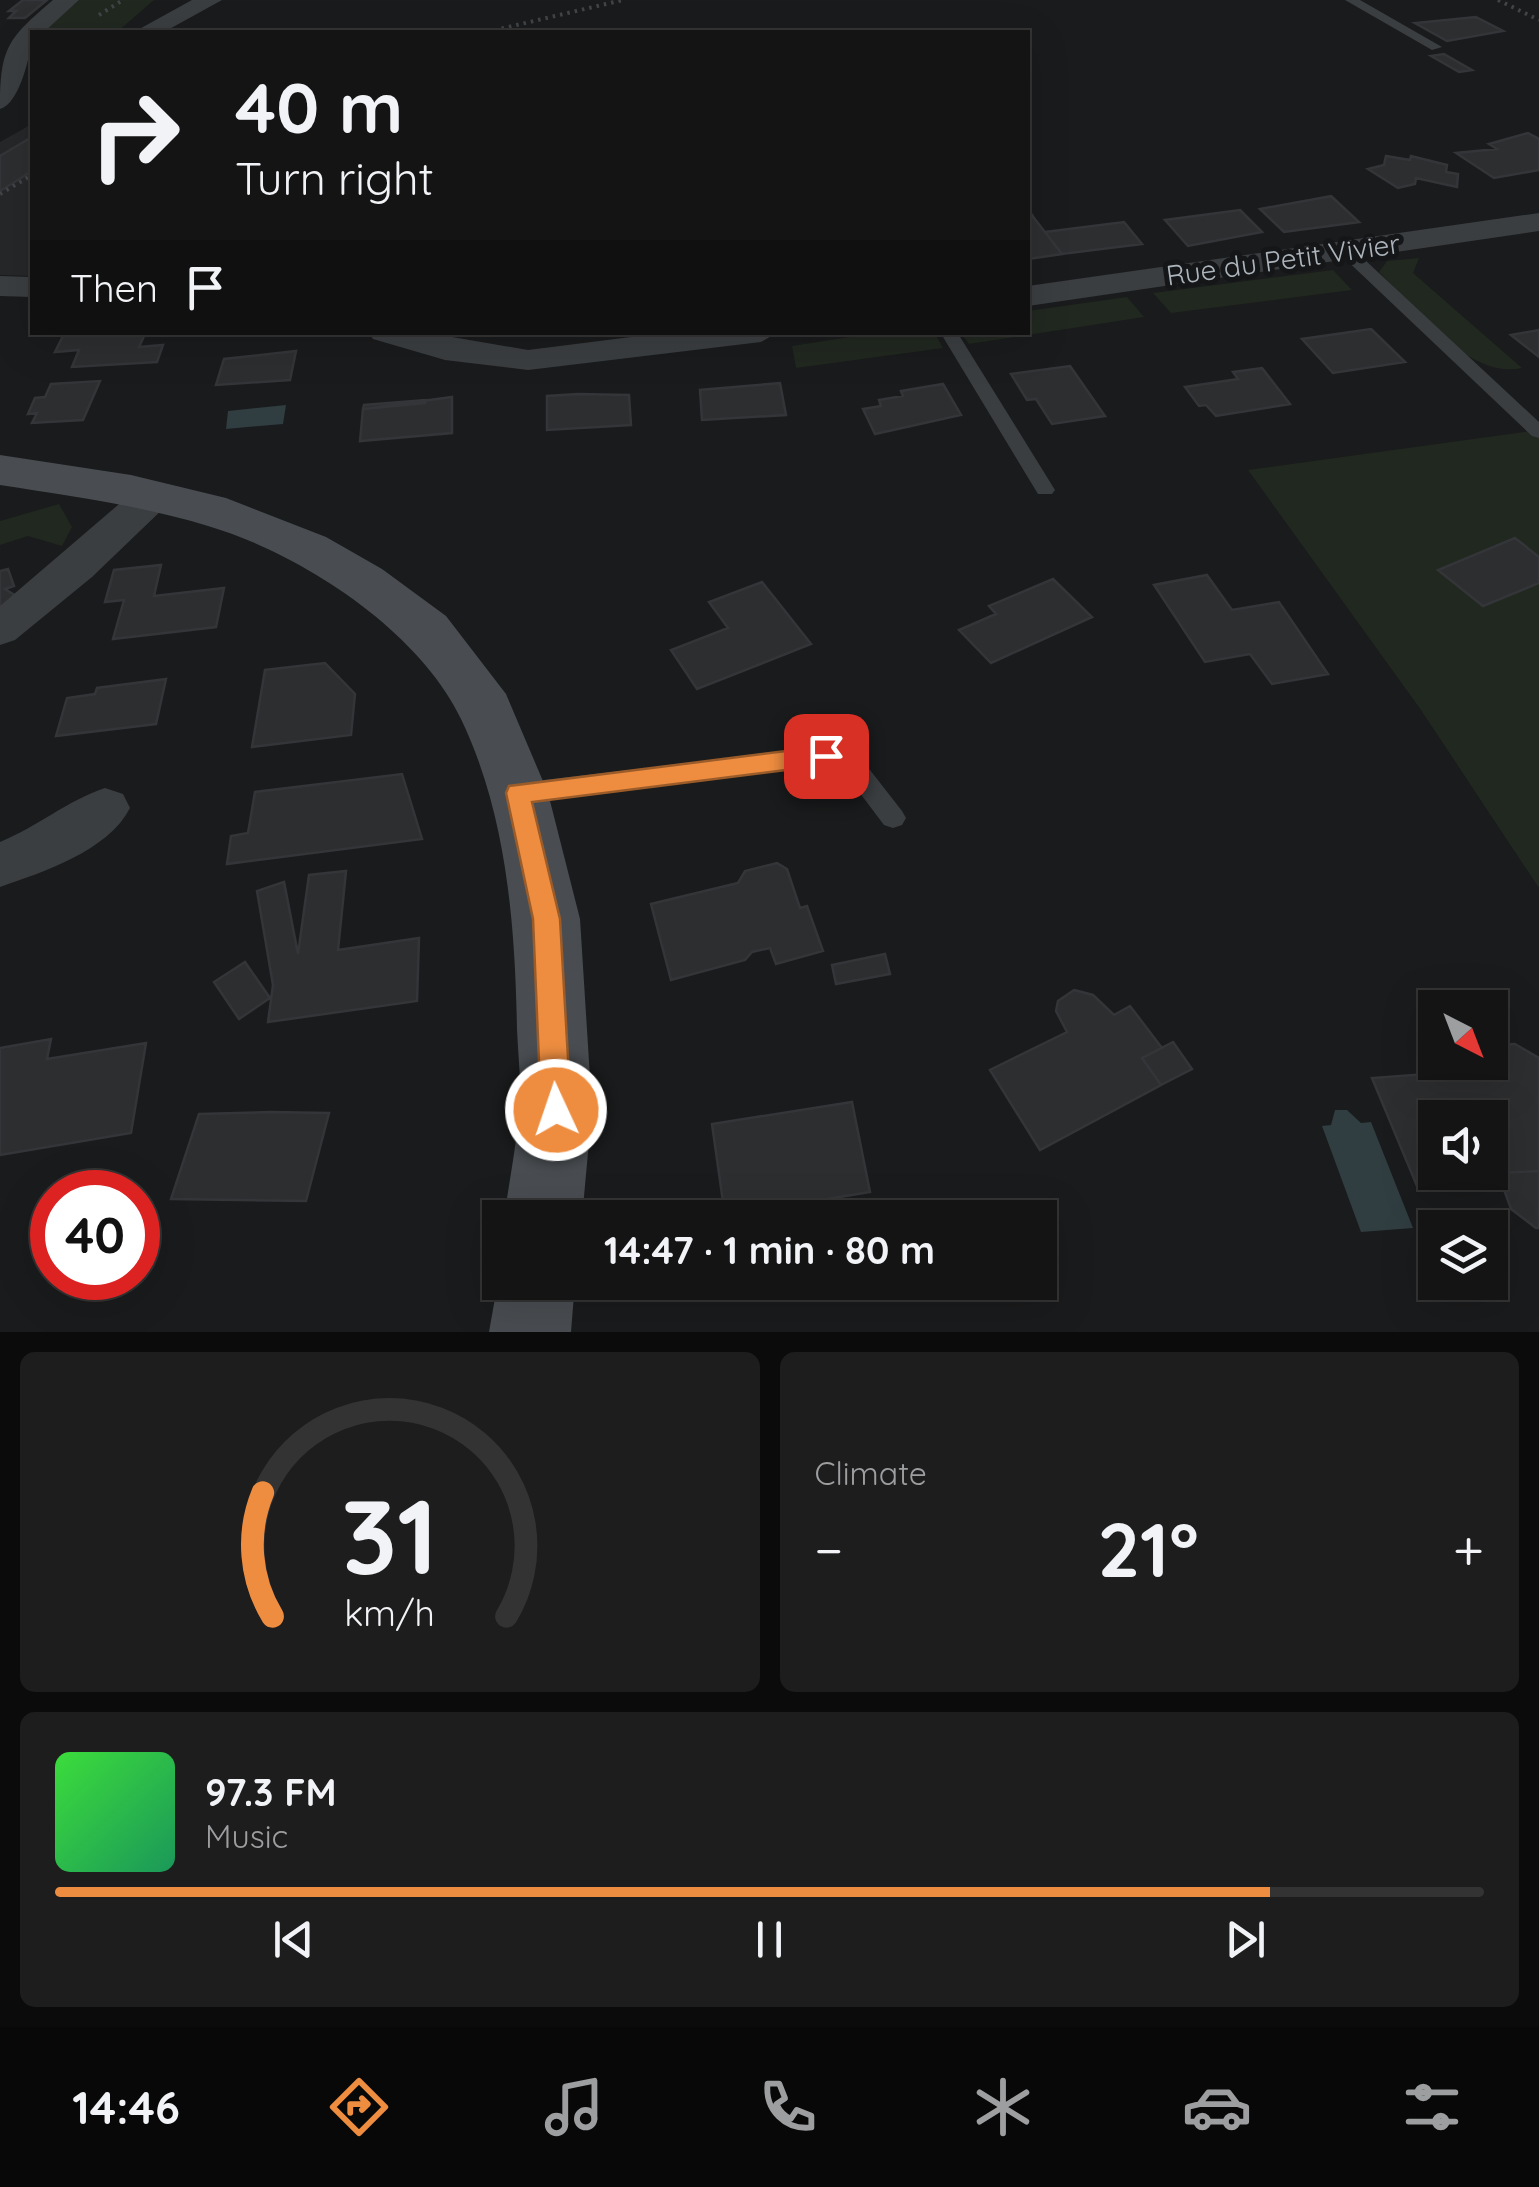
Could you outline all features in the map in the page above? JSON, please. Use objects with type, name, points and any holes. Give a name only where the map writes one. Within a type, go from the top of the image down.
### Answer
[{"type":"street","points":[[34,30],[67,0]]},
{"type":"street","points":[[150,30],[210,0]]},
{"type":"street","points":[[0,101],[15,55],[30,36]]},
{"type":"street","points":[[0,114],[30,101]]},
{"type":"street","name":"Rue du Petit Vivier","points":[[1030,296],[1539,222]]},
{"type":"street","points":[[0,286],[30,287]]},
{"type":"street","points":[[395,335],[445,350],[528,360],[736,335]]},
{"type":"street","points":[[0,470],[153,496],[226,514],[308,548],[364,582],[427,630],[486,710],[518,793],[547,919],[556,1110],[545,1200]]},
{"type":"street","points":[[0,629],[77,567],[153,496]]},
{"type":"street","points":[[0,865],[55,842],[104,808]]},
{"type":"street","points":[[530,1332],[533,1300]]},
{"type":"lane","points":[[1352,0],[1436,47]]},
{"type":"lane","points":[[1345,250],[1539,432]]},
{"type":"lane","points":[[950,335],[1045,490]]},
{"type":"lane","points":[[518,793],[826,756],[848,759],[893,818]]},
{"type":"path","points":[[496,30],[624,0]]},
{"type":"path","points":[[1498,0],[1539,20]]},
{"type":"path","points":[[0,194],[30,177]]},
{"type":"shaded area","points":[[79,0],[154,0],[119,30],[45,30]]},
{"type":"shaded area","points":[[30,125],[30,276],[0,275],[0,142]]},
{"type":"shaded area","points":[[1419,258],[1413,273],[1522,368],[1502,369],[1463,352],[1426,321],[1379,272],[1387,261]]},
{"type":"shaded area","points":[[1333,270],[1352,290],[1171,313],[1153,293]]},
{"type":"shaded area","points":[[1127,297],[1144,317],[1030,335],[1030,311]]},
{"type":"shaded area","points":[[862,335],[936,335],[943,348],[796,368],[792,346]]},
{"type":"shaded area","points":[[962,335],[1027,335],[969,344]]},
{"type":"shaded area","points":[[286,405],[283,424],[226,429],[228,411]]},
{"type":"shaded area","points":[[1539,430],[1539,888],[1421,710],[1248,470]]},
{"type":"shaded area","points":[[59,504],[72,527],[62,546],[28,536],[0,545],[0,521]]},
{"type":"shaded area","points":[[1335,1110],[1347,1110],[1361,1123],[1371,1122],[1413,1228],[1361,1232],[1322,1126],[1331,1125]]},
{"type":"building","points":[[23,0],[47,0],[25,18],[9,18],[16,11],[9,11]]},
{"type":"building","points":[[1476,17],[1503,31],[1447,41],[1415,23]]},
{"type":"building","points":[[1444,54],[1472,70],[1459,72],[1431,56]]},
{"type":"building","points":[[1528,133],[1539,139],[1539,170],[1494,178],[1456,153],[1497,149],[1489,144]]},
{"type":"building","points":[[30,138],[30,172],[0,191],[0,156]]},
{"type":"building","points":[[1386,156],[1410,160],[1411,156],[1447,165],[1446,172],[1458,174],[1457,187],[1416,178],[1415,184],[1398,188],[1368,169],[1384,165]]},
{"type":"building","points":[[1331,196],[1359,222],[1284,232],[1260,209]]},
{"type":"building","points":[[1240,210],[1262,232],[1188,246],[1165,220]]},
{"type":"building","points":[[1030,212],[1034,218],[1062,254],[1030,259]]},
{"type":"building","points":[[1124,222],[1142,244],[1062,254],[1045,232]]},
{"type":"building","points":[[1371,329],[1405,362],[1333,373],[1302,339]]},
{"type":"building","points":[[1539,330],[1539,357],[1511,335]]},
{"type":"building","points":[[64,335],[150,335],[144,336],[139,347],[163,345],[157,362],[72,367],[79,350],[55,352]]},
{"type":"building","points":[[296,351],[290,380],[216,385],[224,359]]},
{"type":"building","points":[[1070,366],[1105,416],[1052,424],[1036,399],[1027,400],[1011,374]]},
{"type":"building","points":[[1262,368],[1290,404],[1216,416],[1206,405],[1199,406],[1185,387],[1238,379],[1233,372]]},
{"type":"building","points":[[100,381],[83,420],[32,423],[37,413],[28,414],[35,398],[45,397],[51,384]]},
{"type":"building","points":[[780,383],[786,415],[702,420],[700,390]]},
{"type":"building","points":[[943,384],[961,415],[875,434],[863,409],[881,406],[879,400],[903,396],[901,391]]},
{"type":"building","points":[[629,395],[631,425],[547,430],[547,396]]},
{"type":"building","points":[[452,397],[452,433],[360,441],[363,409]]},
{"type":"building","points":[[425,403],[363,409],[364,405]]},
{"type":"building","points":[[1515,538],[1539,557],[1539,583],[1483,606],[1438,570]]},
{"type":"building","points":[[161,565],[154,596],[224,588],[216,627],[113,639],[124,600],[105,602],[114,570]]},
{"type":"building","points":[[8,569],[14,586],[5,589],[21,599],[0,614],[0,571]]},
{"type":"building","points":[[1207,575],[1232,610],[1279,602],[1328,674],[1272,684],[1250,654],[1205,662],[1154,585]]},
{"type":"building","points":[[1053,579],[1092,617],[991,663],[959,630],[996,614],[989,606]]},
{"type":"building","points":[[762,582],[811,644],[697,689],[671,650],[728,628],[709,602]]},
{"type":"building","points":[[325,663],[355,694],[351,735],[252,747],[265,670]]},
{"type":"building","points":[[166,679],[156,724],[56,736],[67,698],[95,694],[97,688]]},
{"type":"building","points":[[402,774],[422,839],[227,864],[231,836],[248,833],[255,792]]},
{"type":"building","points":[[777,863],[787,869],[800,908],[807,906],[823,951],[776,964],[770,948],[752,952],[745,960],[671,980],[651,904],[738,883],[745,871]]},
{"type":"building","points":[[346,871],[338,950],[419,938],[417,1001],[268,1022],[273,985],[257,891],[284,882],[298,954],[309,875]]},
{"type":"building","points":[[885,954],[890,974],[836,984],[832,965]]},
{"type":"building","points":[[245,962],[270,998],[239,1019],[214,982]]},
{"type":"building","points":[[1074,990],[1093,995],[1114,1015],[1130,1006],[1162,1048],[1142,1058],[1161,1085],[1040,1150],[990,1070],[1067,1032],[1056,1011],[1058,1001]]},
{"type":"building","points":[[51,1039],[47,1059],[146,1043],[131,1133],[0,1155],[0,1048]]},
{"type":"building","points":[[1173,1042],[1192,1069],[1161,1085],[1142,1058]]},
{"type":"building","points":[[1508,1044],[1515,1044],[1539,1058],[1539,1171],[1508,1173],[1508,1100],[1418,1100],[1417,1186],[1372,1078],[1418,1075],[1418,1080],[1508,1080]]},
{"type":"building","points":[[852,1102],[870,1192],[822,1200],[723,1200],[712,1124]]},
{"type":"building","points":[[329,1113],[306,1201],[171,1199],[199,1114]]},
{"type":"building","points":[[1539,1171],[1539,1228],[1511,1209],[1504,1190],[1508,1190],[1508,1173]]},
{"type":"route","points":[[556,1110],[547,919],[518,793],[826,756]]}]
